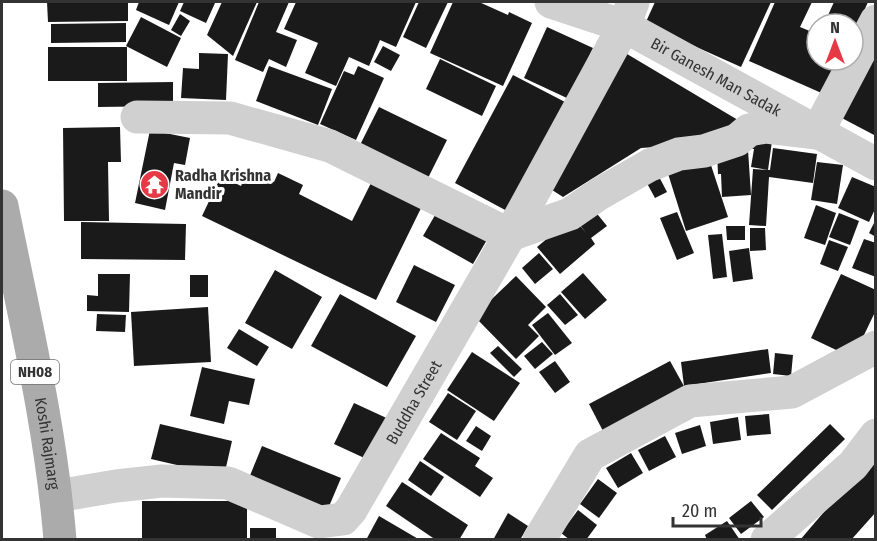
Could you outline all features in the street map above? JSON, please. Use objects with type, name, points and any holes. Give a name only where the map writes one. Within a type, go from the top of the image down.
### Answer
[{"type":"main road","name":"Koshi Rajmarg","points":[[2,206],[44,417],[57,496],[60,540]]},
{"type":"street","name":"Bir Ganesh Man Sadak","points":[[551,2],[628,14],[817,133],[876,164]]},
{"type":"street","name":"Buddha Street","points":[[57,496],[116,486],[162,482],[228,483],[319,522],[343,519],[351,510],[510,235],[628,14]]},
{"type":"street","points":[[137,117],[230,118],[330,146],[510,235],[570,214],[599,194],[650,165],[679,154],[704,151],[737,140],[749,130],[766,127],[817,133],[876,21]]},
{"type":"street","points":[[539,540],[590,455],[690,401],[792,392],[876,347]]},
{"type":"street","points":[[767,540],[853,465],[876,435]]},
{"type":"building","points":[[47,2],[128,2],[128,21],[48,22]]},
{"type":"building","points":[[139,2],[179,2],[169,25],[136,10]]},
{"type":"building","points":[[184,2],[215,3],[206,23],[180,11]]},
{"type":"building","points":[[222,2],[257,2],[233,56],[207,35]]},
{"type":"building","points":[[259,2],[289,2],[276,32],[297,40],[286,67],[269,59],[263,72],[235,60]]},
{"type":"building","points":[[296,2],[416,2],[396,47],[380,40],[369,66],[349,57],[336,86],[305,73],[318,43],[284,29]]},
{"type":"building","points":[[419,2],[448,2],[426,48],[403,37]]},
{"type":"building","points":[[453,2],[479,2],[532,23],[503,86],[430,53]]},
{"type":"building","points":[[655,2],[771,2],[741,67],[645,24]]},
{"type":"building","points":[[775,2],[812,2],[807,12],[805,12],[800,27],[805,29],[805,72],[837,72],[826,95],[749,61]]},
{"type":"building","points":[[834,2],[868,2],[864,12],[829,12]]},
{"type":"building","points":[[180,14],[190,21],[181,36],[171,30]]},
{"type":"building","points":[[141,17],[181,38],[167,67],[126,46]]},
{"type":"building","points":[[126,23],[126,42],[51,43],[51,24]]},
{"type":"building","points":[[547,27],[593,48],[569,99],[524,78]]},
{"type":"building","points":[[383,46],[400,55],[391,71],[374,62]]},
{"type":"building","points":[[48,47],[127,47],[127,81],[48,81]]},
{"type":"building","points":[[622,51],[743,123],[728,142],[641,148],[563,197],[549,188]]},
{"type":"building","points":[[199,53],[228,54],[226,100],[181,98],[183,68],[199,69]]},
{"type":"building","points":[[872,56],[876,58],[876,136],[838,116]]},
{"type":"building","points":[[440,59],[496,86],[482,116],[426,89]]},
{"type":"building","points":[[269,66],[332,89],[318,125],[256,101]]},
{"type":"building","points":[[358,66],[384,78],[356,140],[320,124],[344,71],[354,75]]},
{"type":"building","points":[[513,75],[565,102],[507,211],[455,183]]},
{"type":"building","points":[[173,82],[173,106],[98,107],[98,83]]},
{"type":"building","points":[[379,107],[447,140],[428,178],[360,145]]},
{"type":"building","points":[[120,127],[121,162],[108,162],[109,221],[64,221],[63,128]]},
{"type":"building","name":"Radha Krishna Mandir","points":[[150,130],[190,138],[185,165],[174,163],[165,210],[135,203]]},
{"type":"building","points":[[773,134],[768,170],[751,167],[754,149],[748,148]]},
{"type":"building","points":[[773,148],[817,154],[813,183],[769,177],[766,226],[749,225],[753,169],[770,170]]},
{"type":"building","points":[[748,150],[751,195],[722,197],[717,152]]},
{"type":"building","points":[[708,156],[728,217],[686,231],[665,164]]},
{"type":"building","points":[[817,162],[843,165],[837,204],[811,200]]},
{"type":"building","points":[[249,169],[274,182],[278,173],[303,185],[299,194],[352,221],[375,175],[425,200],[376,300],[202,216],[221,176],[241,186]]},
{"type":"building","points":[[655,169],[667,192],[655,198],[643,176]]},
{"type":"building","points":[[852,177],[876,187],[876,207],[869,222],[838,208]]},
{"type":"building","points":[[590,205],[607,226],[591,238],[595,244],[560,274],[537,247],[573,217],[586,233],[574,217]]},
{"type":"building","points":[[816,205],[836,213],[825,245],[804,238]]},
{"type":"building","points":[[438,210],[488,238],[473,264],[423,236]]},
{"type":"building","points":[[677,212],[694,253],[677,260],[660,218]]},
{"type":"building","points":[[839,213],[859,221],[850,245],[829,237]]},
{"type":"building","points":[[876,219],[876,237],[869,233]]},
{"type":"building","points":[[81,222],[186,224],[185,260],[81,259]]},
{"type":"building","points":[[726,226],[745,226],[745,240],[727,240]]},
{"type":"building","points":[[750,228],[765,228],[766,250],[750,251]]},
{"type":"building","points":[[722,234],[727,277],[713,279],[708,235]]},
{"type":"building","points":[[864,239],[876,243],[876,277],[852,268]]},
{"type":"building","points":[[829,240],[848,247],[838,271],[820,264]]},
{"type":"building","points":[[749,248],[753,279],[733,282],[729,251]]},
{"type":"building","points":[[539,253],[553,269],[535,284],[522,268]]},
{"type":"building","points":[[414,265],[455,285],[436,322],[396,302]]},
{"type":"building","points":[[275,270],[322,297],[292,349],[245,323]]},
{"type":"building","points":[[583,273],[607,300],[585,319],[561,292]]},
{"type":"building","points":[[98,274],[130,274],[129,312],[87,311],[87,295],[98,296]]},
{"type":"building","points":[[841,274],[876,290],[876,310],[853,358],[811,338]]},
{"type":"building","points":[[190,275],[208,275],[208,297],[190,297]]},
{"type":"building","points":[[516,276],[546,307],[528,325],[539,336],[516,359],[474,316]]},
{"type":"building","points":[[340,294],[416,336],[387,387],[311,346]]},
{"type":"building","points":[[560,294],[578,315],[565,325],[547,305]]},
{"type":"building","points":[[208,307],[211,362],[134,366],[131,312]]},
{"type":"building","points":[[548,313],[572,343],[555,355],[532,325]]},
{"type":"building","points":[[97,314],[126,315],[125,332],[96,331]]},
{"type":"building","points":[[239,329],[269,347],[257,366],[227,348]]},
{"type":"building","points":[[542,342],[553,354],[535,369],[524,356]]},
{"type":"building","points":[[498,346],[522,369],[514,377],[490,353]]},
{"type":"building","points":[[768,349],[771,373],[684,386],[681,362]]},
{"type":"building","points":[[472,352],[520,383],[494,421],[447,390]]},
{"type":"building","points":[[775,353],[793,355],[791,376],[773,374]]},
{"type":"building","points":[[555,361],[570,382],[555,393],[539,372]]},
{"type":"building","points":[[670,361],[685,388],[603,431],[589,404]]},
{"type":"building","points":[[202,367],[255,379],[249,405],[229,401],[224,424],[190,416]]},
{"type":"building","points":[[448,393],[476,411],[457,440],[429,422]]},
{"type":"building","points":[[354,403],[393,421],[373,462],[334,444]]},
{"type":"building","points":[[769,414],[771,434],[747,436],[745,416]]},
{"type":"building","points":[[738,417],[741,440],[713,444],[710,422]]},
{"type":"building","points":[[160,424],[232,441],[224,476],[151,459]]},
{"type":"building","points":[[830,424],[845,439],[772,510],[757,495]]},
{"type":"building","points":[[700,425],[706,446],[682,454],[675,433]]},
{"type":"building","points":[[476,426],[491,436],[482,451],[466,441]]},
{"type":"building","points":[[441,433],[480,458],[475,466],[493,478],[480,497],[423,459]]},
{"type":"building","points":[[665,436],[676,457],[649,471],[638,450]]},
{"type":"building","points":[[262,446],[341,478],[325,516],[247,483]]},
{"type":"building","points":[[876,451],[876,512],[851,540],[800,540]]},
{"type":"building","points":[[631,453],[643,473],[618,488],[606,468]]},
{"type":"building","points":[[420,461],[444,477],[431,496],[408,480]]},
{"type":"building","points":[[598,479],[617,493],[599,518],[580,504]]},
{"type":"building","points":[[402,482],[468,525],[459,540],[436,540],[386,506]]},
{"type":"building","points":[[142,501],[247,501],[247,540],[142,540]]},
{"type":"building","points":[[751,501],[764,517],[741,534],[729,518]]},
{"type":"building","points":[[578,510],[597,525],[586,540],[570,540],[561,533]]},
{"type":"building","points":[[508,513],[528,526],[520,540],[493,540]]},
{"type":"building","points":[[379,516],[420,540],[366,540]]},
{"type":"building","points":[[727,521],[740,540],[707,540],[705,535]]},
{"type":"building","points":[[250,528],[276,528],[276,540],[250,540]]},
{"type":"place","name":"Radha Krishna Mandir","points":[[154,184]]}]
